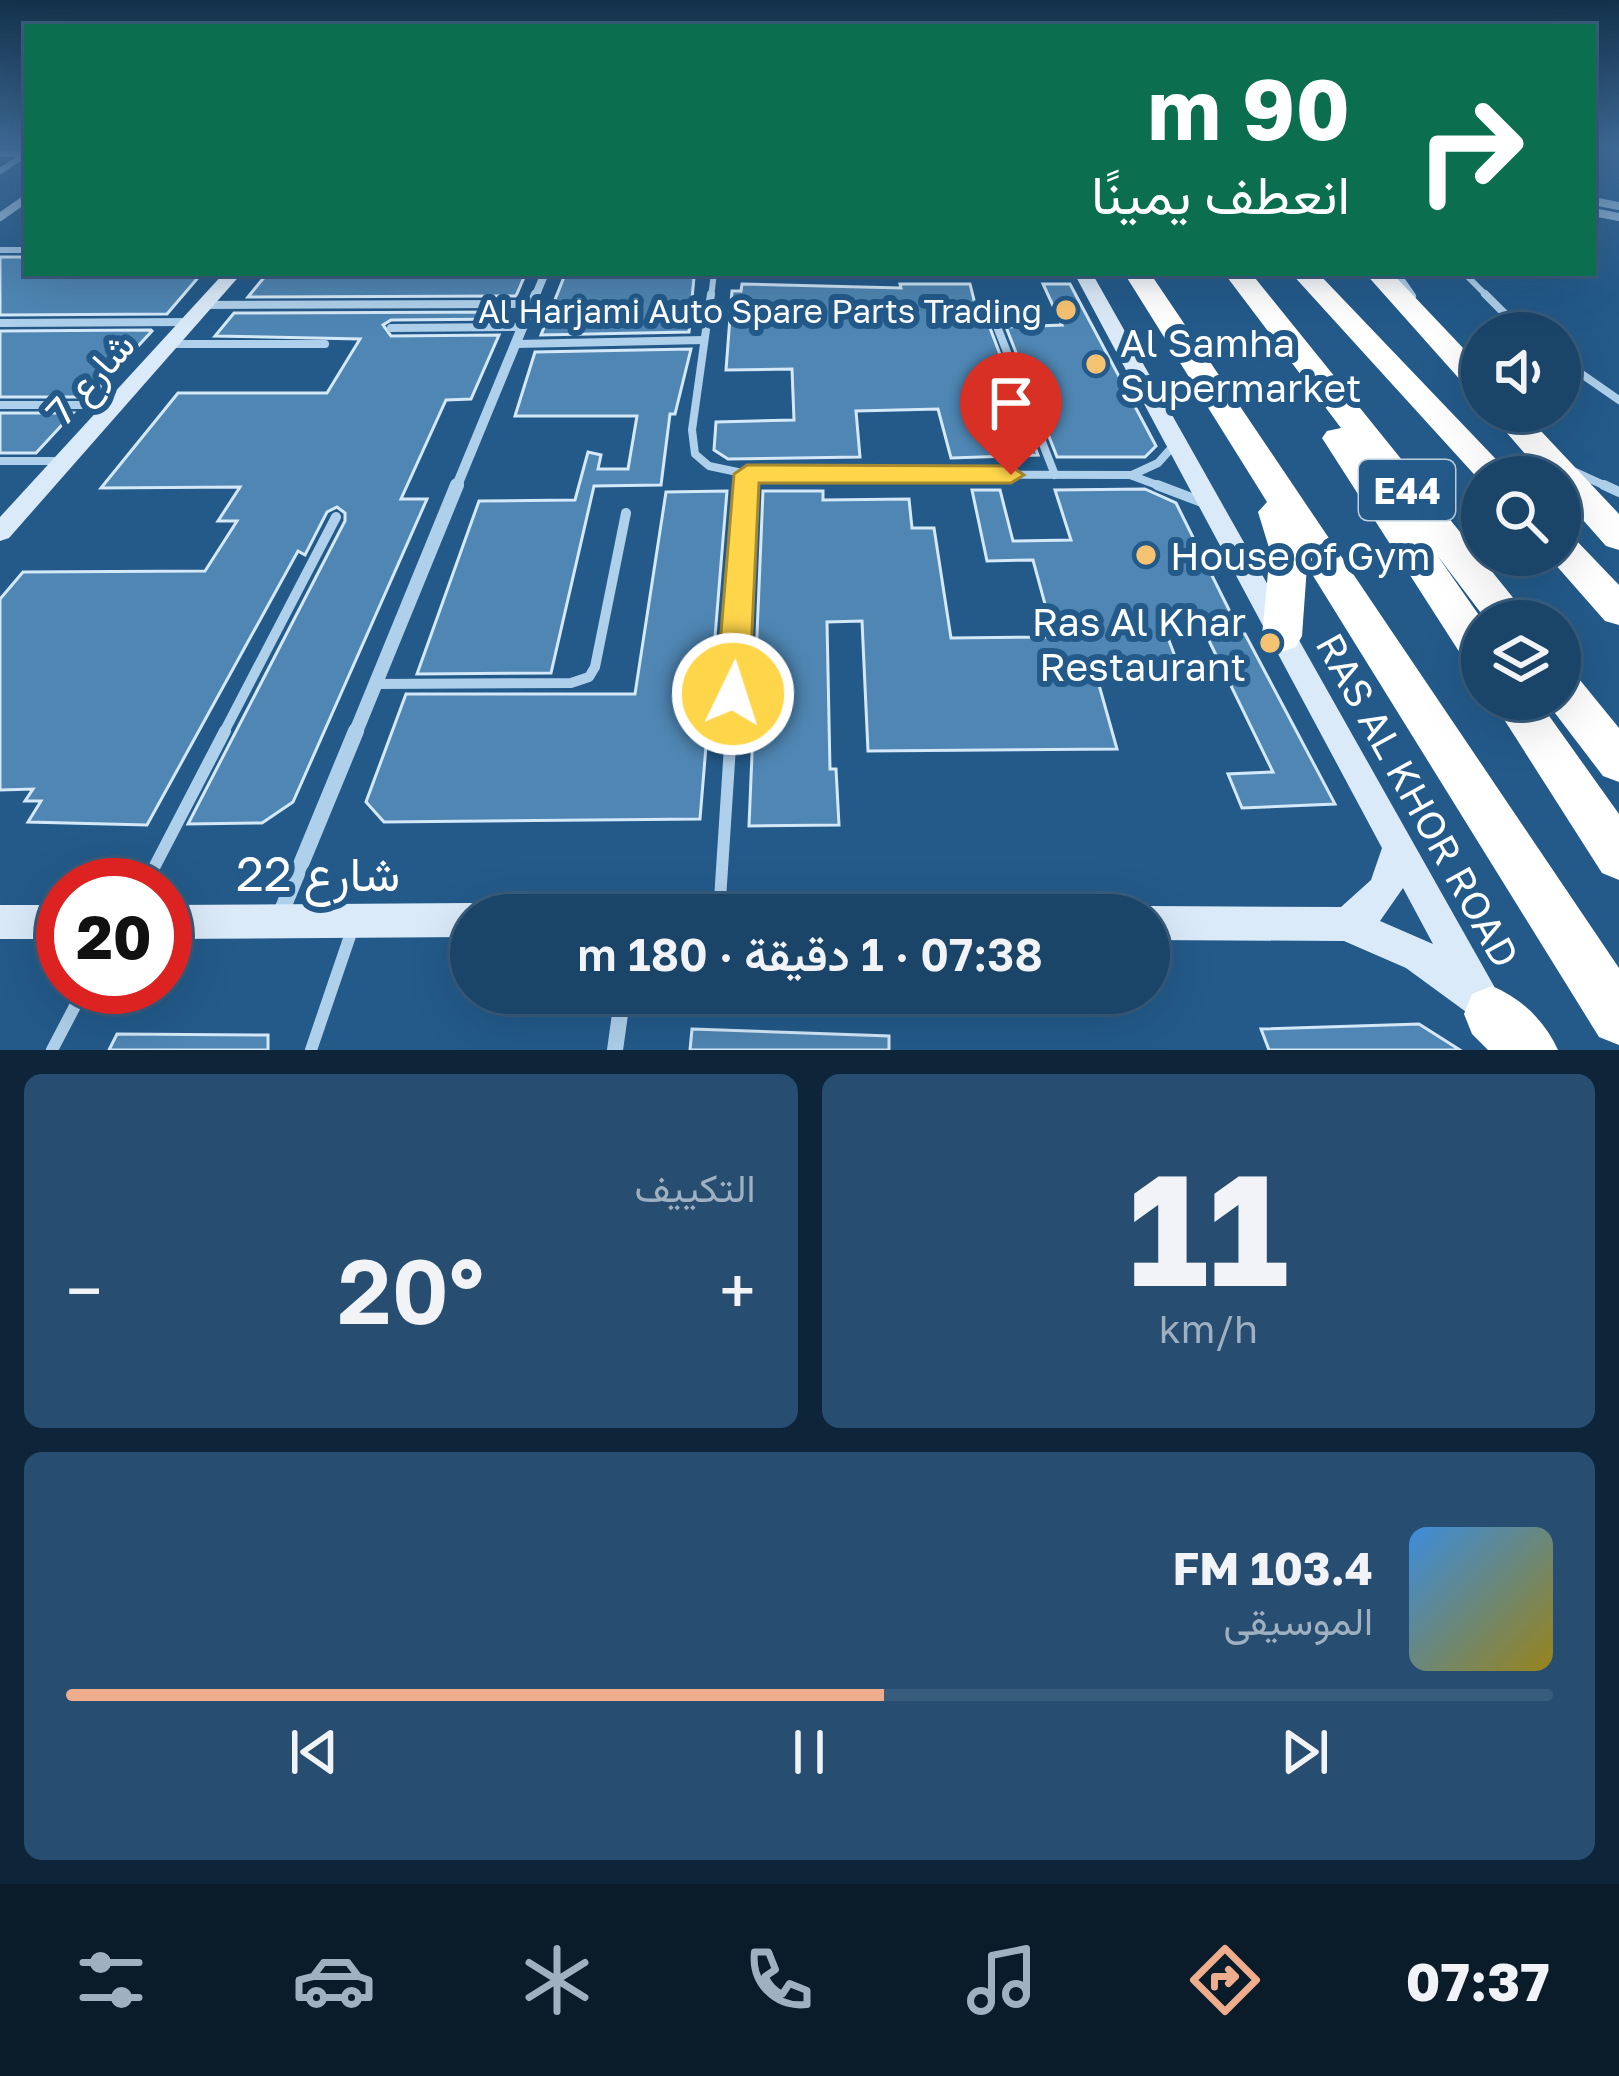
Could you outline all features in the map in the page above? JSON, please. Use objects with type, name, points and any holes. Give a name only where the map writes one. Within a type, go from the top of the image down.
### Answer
[{"type":"highway","points":[[1139,276],[1619,1017]]},
{"type":"highway","name":"E44","points":[[1240,276],[1493,600]]},
{"type":"highway","name":"E44","points":[[1307,276],[1476,456]]},
{"type":"highway","points":[[1381,276],[1461,363]]},
{"type":"highway","points":[[1304,359],[1313,400],[1461,621]]},
{"type":"highway","points":[[1233,423],[1243,458],[1287,539],[1282,636]]},
{"type":"highway","points":[[1524,432],[1619,537]]},
{"type":"highway","points":[[1581,569],[1619,610]]},
{"type":"highway","points":[[1581,714],[1619,762]]},
{"type":"highway","points":[[1528,720],[1619,856]]},
{"type":"street","name":"شارع 7","points":[[3,525],[230,276]]},
{"type":"street","points":[[277,922],[544,276]]},
{"type":"street","name":"RAS AL KHOR ROAD","points":[[1085,276],[1207,504],[1510,1038]]},
{"type":"street","points":[[1398,276],[1461,360]]},
{"type":"street","points":[[1344,924],[1383,894],[1392,879],[1399,844]]},
{"type":"street","name":"شارع 22","points":[[192,922],[450,920]]},
{"type":"street","points":[[0,922],[36,922]]},
{"type":"street","points":[[1170,923],[1344,924],[1419,956],[1510,1038]]},
{"type":"street","points":[[615,1050],[620,1014]]},
{"type":"lane","points":[[714,276],[692,430],[700,460],[747,474],[1130,475],[1207,504]]},
{"type":"lane","points":[[1467,276],[1502,312]]},
{"type":"lane","points":[[204,305],[532,304]]},
{"type":"lane","points":[[0,323],[188,322]]},
{"type":"lane","points":[[391,328],[523,327]]},
{"type":"lane","points":[[998,328],[1055,475]]},
{"type":"lane","points":[[516,344],[704,340]]},
{"type":"lane","points":[[169,344],[325,344]]},
{"type":"lane","points":[[1581,374],[1619,400]]},
{"type":"lane","points":[[0,405],[114,405]]},
{"type":"lane","points":[[1130,475],[1158,463],[1175,444]]},
{"type":"lane","points":[[1543,453],[1619,492]]},
{"type":"lane","points":[[0,461],[63,461]]},
{"type":"lane","points":[[719,894],[747,474]]},
{"type":"lane","points":[[376,684],[571,683],[589,677],[595,668],[626,513]]},
{"type":"lane","points":[[159,858],[336,517]]},
{"type":"lane","points":[[311,1050],[355,921]]},
{"type":"lane","points":[[52,1050],[71,1014]]},
{"type":"building","points":[[0,257],[24,257],[24,276],[199,276],[167,314],[0,315]]},
{"type":"building","points":[[265,276],[525,276],[516,296],[248,297]]},
{"type":"building","points":[[564,277],[694,277],[689,332],[541,335]]},
{"type":"building","points":[[742,284],[901,288],[900,284],[970,284],[980,324],[990,328],[1038,455],[951,458],[938,409],[856,411],[860,457],[728,459],[714,450],[716,422],[794,420],[792,369],[726,370],[732,291],[741,291]]},
{"type":"building","points":[[1043,284],[1070,284],[1156,446],[1145,457],[1057,457],[1006,327],[1062,325]]},
{"type":"building","points":[[509,312],[507,319],[391,320],[383,325],[391,336],[499,335],[471,399],[446,400],[401,499],[427,499],[293,802],[262,823],[188,824],[345,521],[345,513],[337,507],[327,512],[305,555],[298,551],[147,825],[28,822],[41,801],[25,801],[33,789],[0,790],[0,599],[23,572],[205,571],[237,521],[218,521],[240,487],[101,488],[178,393],[327,393],[360,339],[215,336],[234,313]]},
{"type":"building","points":[[0,331],[152,331],[91,397],[0,397]]},
{"type":"building","points":[[691,349],[675,414],[670,414],[661,485],[594,486],[551,673],[417,674],[479,501],[575,500],[588,452],[601,455],[598,469],[628,469],[637,416],[515,416],[535,352]]},
{"type":"building","points":[[0,413],[73,413],[36,453],[0,453]]},
{"type":"building","points":[[1145,489],[1176,503],[1241,634],[1335,804],[1242,808],[1228,774],[1273,772],[1197,616],[1160,617],[1176,659],[1092,660],[1117,749],[868,751],[862,621],[827,622],[830,769],[836,769],[839,825],[749,826],[763,491],[823,491],[823,500],[909,499],[912,528],[934,528],[951,638],[1054,637],[1033,560],[987,561],[972,490],[1000,490],[1013,541],[1071,540],[1055,490]]},
{"type":"building","points":[[727,491],[700,819],[384,822],[366,802],[406,694],[635,694],[666,492]]},
{"type":"building","points":[[1419,1024],[1460,1050],[1269,1050],[1261,1029]]},
{"type":"building","points":[[692,1029],[889,1036],[889,1050],[690,1050]]},
{"type":"building","points":[[117,1034],[268,1035],[268,1050],[109,1050]]},
{"type":"place","name":"Al Harjami Auto Spare Parts Trading","points":[[1066,310]]},
{"type":"place","name":"Al Samha Supermarket","points":[[1096,364]]},
{"type":"place","name":"House of Gym","points":[[1146,555]]},
{"type":"place","name":"Ras Al Khar Restaurant","points":[[1270,643]]},
{"type":"route","points":[[733,694],[747,474],[1011,475]]}]
